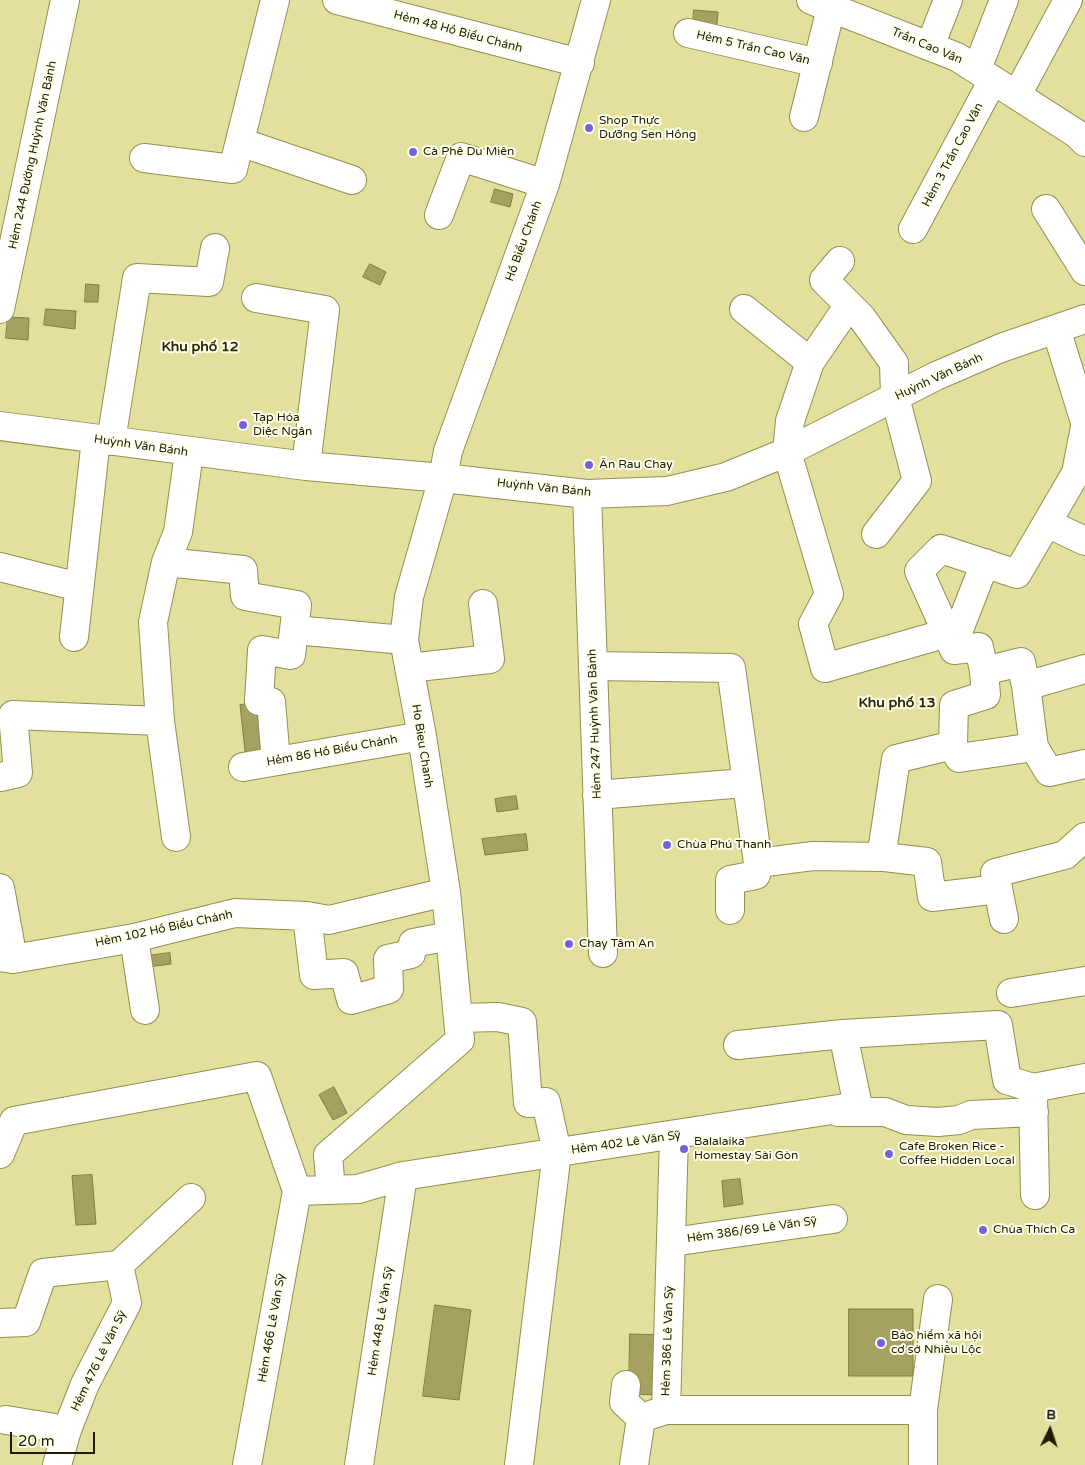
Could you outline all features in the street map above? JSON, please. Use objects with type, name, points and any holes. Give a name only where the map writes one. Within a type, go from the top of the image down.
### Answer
[{"type":"street","name":"Hẻm 244 Đường Huỳnh Văn Bánh","points":[[0,309],[65,0]]},
{"type":"street","points":[[144,158],[233,169],[275,0]]},
{"type":"street","name":"Hẻm 48 Hồ Biểu Chánh","points":[[337,0],[580,63]]},
{"type":"street","name":"Hồ Biểu Chánh","points":[[443,478],[448,451],[545,184],[596,0]]},
{"type":"street","points":[[930,46],[948,0]]},
{"type":"street","name":"Hẻm 3 Trần Cao Vân","points":[[913,229],[985,75],[1004,0]]},
{"type":"street","points":[[1017,95],[1068,0]]},
{"type":"street","name":"Trần Cao Vân","points":[[821,4],[867,10],[930,46],[957,57],[1077,134],[1085,142]]},
{"type":"street","name":"Hẻm 5 Trần Cao Vân","points":[[804,117],[818,63],[821,4]]},
{"type":"street","name":"Hẻm 5 Trần Cao Vân","points":[[688,33],[818,63]]},
{"type":"street","points":[[240,142],[352,180]]},
{"type":"street","points":[[439,215],[461,157],[545,184]]},
{"type":"street","points":[[1046,209],[1085,271]]},
{"type":"street","points":[[74,636],[79,587],[103,440],[137,278],[209,282],[216,248]]},
{"type":"street","points":[[840,261],[824,280],[862,318],[894,363],[895,397],[917,481],[876,534]]},
{"type":"street","points":[[256,298],[325,310],[306,466]]},
{"type":"street","points":[[849,305],[810,362],[790,421],[787,452],[829,594],[813,624],[825,668],[947,633],[960,627],[985,564]]},
{"type":"street","points":[[744,309],[810,362]]},
{"type":"street","name":"Huỳnh Văn Bánh","points":[[0,426],[189,453],[587,494],[667,491],[726,477],[787,452],[895,397],[1001,348],[1085,319]]},
{"type":"street","points":[[1056,329],[1085,422]]},
{"type":"street","points":[[1034,747],[959,758],[953,745],[954,705],[986,695],[980,647],[954,650],[919,571],[941,549],[1017,574],[1076,473],[1085,427]]},
{"type":"street","points":[[176,837],[160,721],[153,622],[166,562],[178,532],[189,453]]},
{"type":"street","name":"Ho Bieu Chanh","points":[[331,1190],[328,1155],[460,1040],[446,892],[422,736],[404,640],[416,571],[443,478]]},
{"type":"street","name":"Hẻm 247 Huỳnh Văn Bánh","points":[[587,494],[603,953]]},
{"type":"street","points":[[1048,522],[1085,541]]},
{"type":"street","points":[[166,562],[243,570],[245,596],[297,605],[290,655],[262,650],[259,701],[271,702],[276,761]]},
{"type":"street","points":[[0,567],[79,587]]},
{"type":"street","points":[[408,668],[490,659],[484,604]]},
{"type":"street","points":[[295,630],[404,640]]},
{"type":"street","points":[[984,671],[1021,662],[1034,747],[1049,772],[1084,771]]},
{"type":"street","points":[[593,666],[731,668],[745,784],[758,863],[756,875],[730,880],[730,910]]},
{"type":"street","points":[[1026,686],[1085,669]]},
{"type":"street","points":[[0,777],[18,773],[7,732],[12,715],[160,721]]},
{"type":"street","name":"Hẻm 86 Hồ Biểu Chánh","points":[[242,767],[422,736]]},
{"type":"street","points":[[884,857],[883,846],[896,759],[953,745]]},
{"type":"street","points":[[597,795],[745,784]]},
{"type":"street","points":[[1004,919],[995,873],[1065,855],[1085,837]]},
{"type":"street","points":[[758,863],[813,856],[884,857],[927,862],[932,897],[998,889]]},
{"type":"street","points":[[0,888],[7,958]]},
{"type":"street","name":"Hẻm 102 Hồ Biểu Chánh","points":[[7,958],[134,938],[235,913],[307,916],[329,920],[446,892]]},
{"type":"street","points":[[307,916],[314,975],[344,973],[351,1000],[389,989],[388,960],[411,954],[413,943],[450,936]]},
{"type":"street","points":[[134,938],[145,1010]]},
{"type":"street","points":[[1011,993],[1085,981]]},
{"type":"street","points":[[297,1191],[358,1189],[403,1176],[557,1152],[546,1102],[528,1103],[522,1022],[498,1017],[459,1018]]},
{"type":"street","points":[[738,1045],[843,1034],[998,1025],[1007,1080],[1033,1100]]},
{"type":"street","name":"Hẻm 402 Lê Văn Sỹ","points":[[520,1465],[557,1152],[674,1136],[858,1106],[843,1034]]},
{"type":"street","name":"Hẻm 466 Lê Văn Sỹ","points":[[0,1154],[14,1121],[257,1076],[297,1191],[247,1465]]},
{"type":"street","points":[[824,1111],[885,1112],[906,1120],[938,1122],[959,1120],[1033,1100],[1085,1078]]},
{"type":"street","points":[[1033,1100],[1035,1195]]},
{"type":"street","name":"Hẻm 386 Lê Văn Sỹ","points":[[674,1136],[666,1410],[923,1410]]},
{"type":"street","name":"Hẻm 448 Lê Văn Sỹ","points":[[359,1465],[403,1176]]},
{"type":"street","points":[[0,1323],[26,1322],[43,1273],[119,1265],[191,1198]]},
{"type":"street","name":"Hẻm 386/69 Lê Văn Sỹ","points":[[672,1242],[833,1219]]},
{"type":"street","name":"Hẻm 476 Lê Văn Sỹ","points":[[56,1465],[66,1430],[88,1377],[127,1303],[119,1265]]},
{"type":"street","points":[[923,1465],[923,1410],[938,1299]]},
{"type":"street","points":[[626,1385],[624,1402],[641,1418]]},
{"type":"street","points":[[641,1418],[666,1410]]},
{"type":"street","points":[[634,1465],[641,1418]]},
{"type":"street","points":[[6,1420],[66,1430]]},
{"type":"building","points":[[694,10],[718,12],[716,34],[692,33]]},
{"type":"building","points":[[495,189],[513,194],[510,207],[491,202]]},
{"type":"building","points":[[370,264],[386,272],[380,285],[363,277]]},
{"type":"building","points":[[86,284],[99,285],[98,302],[85,302]]},
{"type":"building","points":[[46,309],[76,311],[75,329],[44,325]]},
{"type":"building","points":[[8,317],[29,318],[28,340],[6,338]]},
{"type":"building","points":[[256,703],[263,758],[246,760],[240,705]]},
{"type":"building","points":[[516,796],[518,809],[497,812],[495,799]]},
{"type":"building","points":[[526,834],[528,850],[485,855],[482,839]]},
{"type":"building","points":[[170,953],[171,964],[148,967],[147,956]]},
{"type":"building","points":[[334,1087],[347,1113],[333,1120],[319,1095]]},
{"type":"building","points":[[92,1175],[96,1224],[76,1225],[72,1176]]},
{"type":"building","points":[[740,1179],[743,1204],[724,1207],[722,1181]]},
{"type":"building","points":[[435,1305],[471,1310],[459,1400],[423,1396]]},
{"type":"building","name":"Bảo hiểm xã hội cơ sở Nhiêu Lộc","points":[[849,1309],[913,1309],[913,1376],[849,1376]]},
{"type":"building","points":[[630,1334],[663,1335],[661,1395],[629,1394]]},
{"type":"place","name":"Shop Thực Dưỡng Sen Hồng","points":[[589,128]]},
{"type":"place","name":"Cà Phê Du Miên","points":[[413,152]]},
{"type":"place","name":"Tạp Hóa Diệc Ngân","points":[[243,425]]},
{"type":"place","name":"Ăn Rau Chay","points":[[589,465]]},
{"type":"place","name":"Chùa Phú Thanh","points":[[667,845]]},
{"type":"place","name":"Chay Tâm An","points":[[569,944]]},
{"type":"place","name":"Balalaika Homestay Sài Gòn","points":[[684,1149]]},
{"type":"place","name":"Cafe Broken Rice - Coffee Hidden Local","points":[[889,1154]]},
{"type":"place","name":"Chùa Thích Ca","points":[[983,1230]]},
{"type":"place","name":"Bảo hiểm xã hội cơ sở Nhiêu Lộc","points":[[881,1343]]},
{"type":"district","name":"Khu phố 12","points":[[200,347]]},
{"type":"district","name":"Khu phố 13","points":[[897,703]]}]
